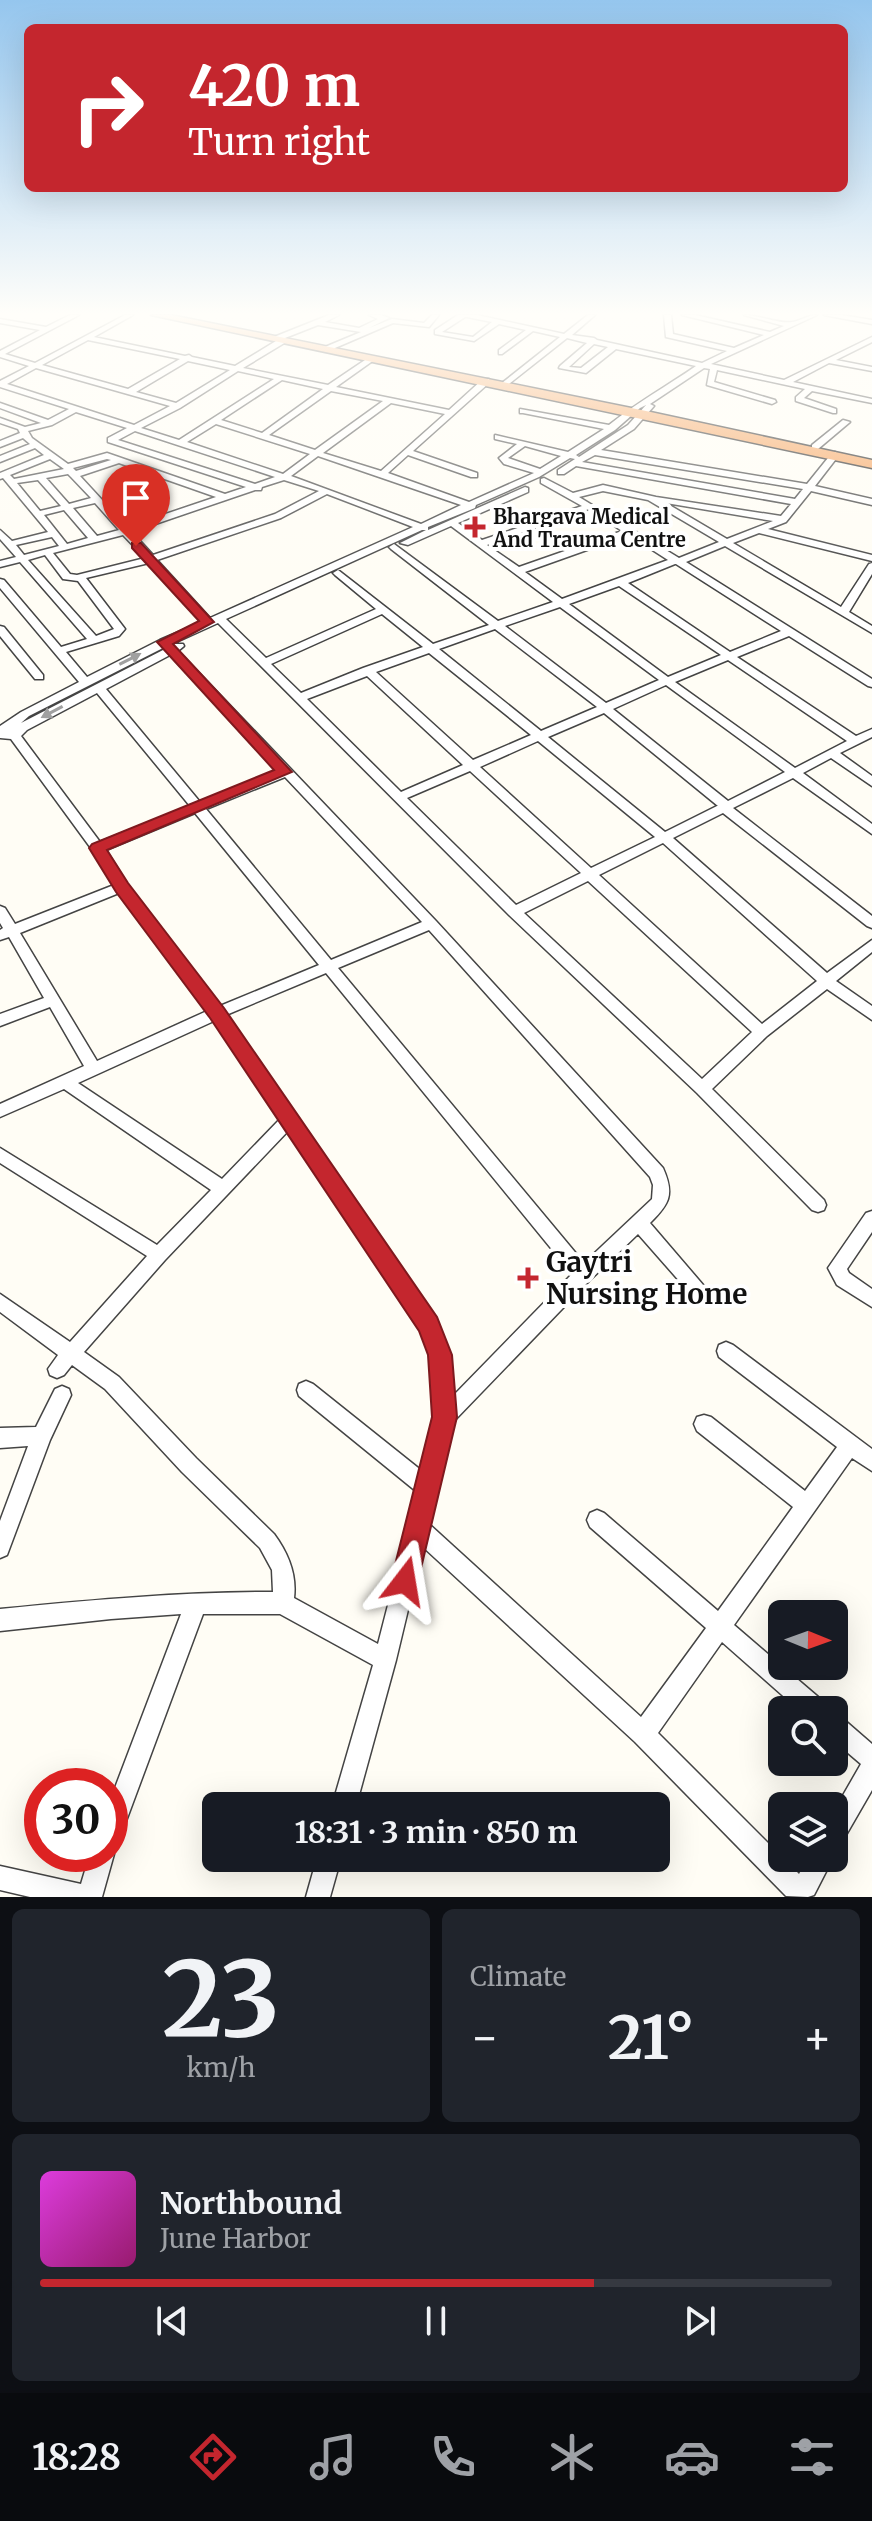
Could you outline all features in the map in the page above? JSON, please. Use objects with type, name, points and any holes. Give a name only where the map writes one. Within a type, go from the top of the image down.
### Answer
[{"type":"highway","points":[[598,404],[643,408],[872,462]]},
{"type":"highway","points":[[598,404],[613,415],[615,426]]},
{"type":"highway","points":[[618,404],[872,462]]},
{"type":"street","points":[[63,404],[327,491],[432,532]]},
{"type":"street","points":[[169,404],[177,406]]},
{"type":"street","points":[[181,404],[111,440],[258,488]]},
{"type":"street","points":[[182,442],[242,404]]},
{"type":"street","points":[[263,436],[310,404]]},
{"type":"street","points":[[0,564],[123,532],[258,488],[284,477],[385,404]]},
{"type":"street","points":[[407,404],[451,413]]},
{"type":"street","points":[[382,474],[461,404]]},
{"type":"street","points":[[576,460],[615,426],[649,404]]},
{"type":"street","points":[[812,404],[833,411]]},
{"type":"street","points":[[0,405],[49,423]]},
{"type":"street","points":[[0,444],[77,408]]},
{"type":"street","points":[[168,646],[217,621],[338,573],[482,510],[595,452],[643,408]]},
{"type":"street","points":[[523,411],[615,426]]},
{"type":"street","points":[[0,420],[24,432],[70,471],[149,560],[264,663],[514,912],[702,1089],[818,1205]]},
{"type":"street","points":[[215,421],[382,474],[482,510]]},
{"type":"street","points":[[815,447],[846,422]]},
{"type":"street","points":[[498,437],[576,460],[798,502]]},
{"type":"street","points":[[524,443],[503,458],[590,506],[872,684]]},
{"type":"street","points":[[0,459],[36,445]]},
{"type":"street","points":[[407,452],[474,475]]},
{"type":"street","points":[[595,452],[807,487],[872,502]]},
{"type":"street","points":[[8,483],[51,455]]},
{"type":"street","points":[[8,483],[70,471],[101,455],[227,498]]},
{"type":"street","points":[[299,698],[367,670],[729,543],[783,520],[835,455]]},
{"type":"street","points":[[40,476],[94,539]]},
{"type":"street","points":[[348,1792],[385,1660],[445,1417],[440,1355],[429,1325],[217,1013],[122,887],[98,848],[7,729],[217,621],[419,526],[542,477]]},
{"type":"street","points":[[8,483],[65,547]]},
{"type":"street","points":[[571,496],[603,488],[783,520]]},
{"type":"street","points":[[716,509],[723,490]]},
{"type":"street","points":[[47,552],[67,577],[80,578],[149,560],[290,512],[327,491]]},
{"type":"street","points":[[651,498],[872,630]]},
{"type":"street","points":[[38,514],[95,500]]},
{"type":"street","points":[[480,544],[590,506]]},
{"type":"street","points":[[452,523],[872,830]]},
{"type":"street","points":[[759,530],[872,558]]},
{"type":"street","points":[[518,571],[630,531]]},
{"type":"street","points":[[0,533],[93,640]]},
{"type":"street","points":[[10,544],[54,534]]},
{"type":"street","points":[[394,547],[605,708],[872,923]]},
{"type":"street","points":[[843,613],[871,571]]},
{"type":"street","points":[[338,573],[664,837],[826,981],[872,1014]]},
{"type":"street","points":[[59,651],[119,631],[120,625],[80,578]]},
{"type":"street","points":[[0,582],[197,806],[583,1275]]},
{"type":"street","points":[[620,582],[855,741]]},
{"type":"street","points":[[264,663],[383,610]]},
{"type":"street","points":[[0,629],[39,677]]},
{"type":"street","points":[[399,797],[667,681],[789,632]]},
{"type":"street","points":[[168,646],[431,924],[657,1173],[661,1185],[660,1202],[583,1275],[445,1417]]},
{"type":"street","points":[[367,670],[762,1032]]},
{"type":"street","points":[[514,912],[872,732]]},
{"type":"street","points":[[832,753],[872,782]]},
{"type":"street","points":[[98,848],[285,772]]},
{"type":"street","points":[[6,933],[122,887]]},
{"type":"street","points":[[0,911],[6,933],[53,1000],[94,1069]]},
{"type":"street","points":[[0,1111],[217,1013],[431,924]]},
{"type":"street","points":[[702,1089],[762,1032],[872,945]]},
{"type":"street","points":[[0,1020],[53,1000]]},
{"type":"street","points":[[65,1082],[222,1188]]},
{"type":"street","points":[[57,1369],[159,1255],[289,1120]]},
{"type":"street","points":[[0,1155],[159,1255]]},
{"type":"street","points":[[872,1218],[837,1268],[843,1279],[872,1299]]},
{"type":"street","points":[[639,1223],[695,1286]]},
{"type":"street","points":[[0,1302],[112,1383],[189,1465],[267,1541],[277,1554],[286,1587],[282,1603]]},
{"type":"street","points":[[726,1351],[872,1461]]},
{"type":"street","points":[[306,1390],[428,1488]]},
{"type":"street","points":[[0,1548],[42,1436],[62,1395]]},
{"type":"street","points":[[704,1424],[806,1505]]},
{"type":"street","points":[[0,1438],[42,1436]]},
{"type":"street","points":[[643,1734],[850,1445]]},
{"type":"street","points":[[597,1520],[800,1696]]},
{"type":"street","points":[[418,1528],[643,1734],[768,1860]]},
{"type":"street","points":[[128,1784],[196,1603]]},
{"type":"street","points":[[0,1620],[196,1603],[282,1603],[385,1660]]},
{"type":"street","points":[[848,1738],[872,1759]]},
{"type":"street","points":[[848,1809],[872,1767]]},
{"type":"street","points":[[90,1897],[97,1872]]},
{"type":"street","points":[[318,1897],[325,1872]]},
{"type":"street","points":[[780,1872],[795,1887],[805,1886],[813,1872]]},
{"type":"street","points":[[0,1878],[83,1897]]},
{"type":"place","name":"Bhargava Medical And Trauma Centre","points":[[475,527]]},
{"type":"place","name":"Gaytri Nursing Home","points":[[528,1278]]},
{"type":"route","points":[[136,546],[208,622],[164,642],[285,772],[98,848],[122,887],[217,1013],[429,1325],[440,1355],[445,1417],[405,1581]]}]
